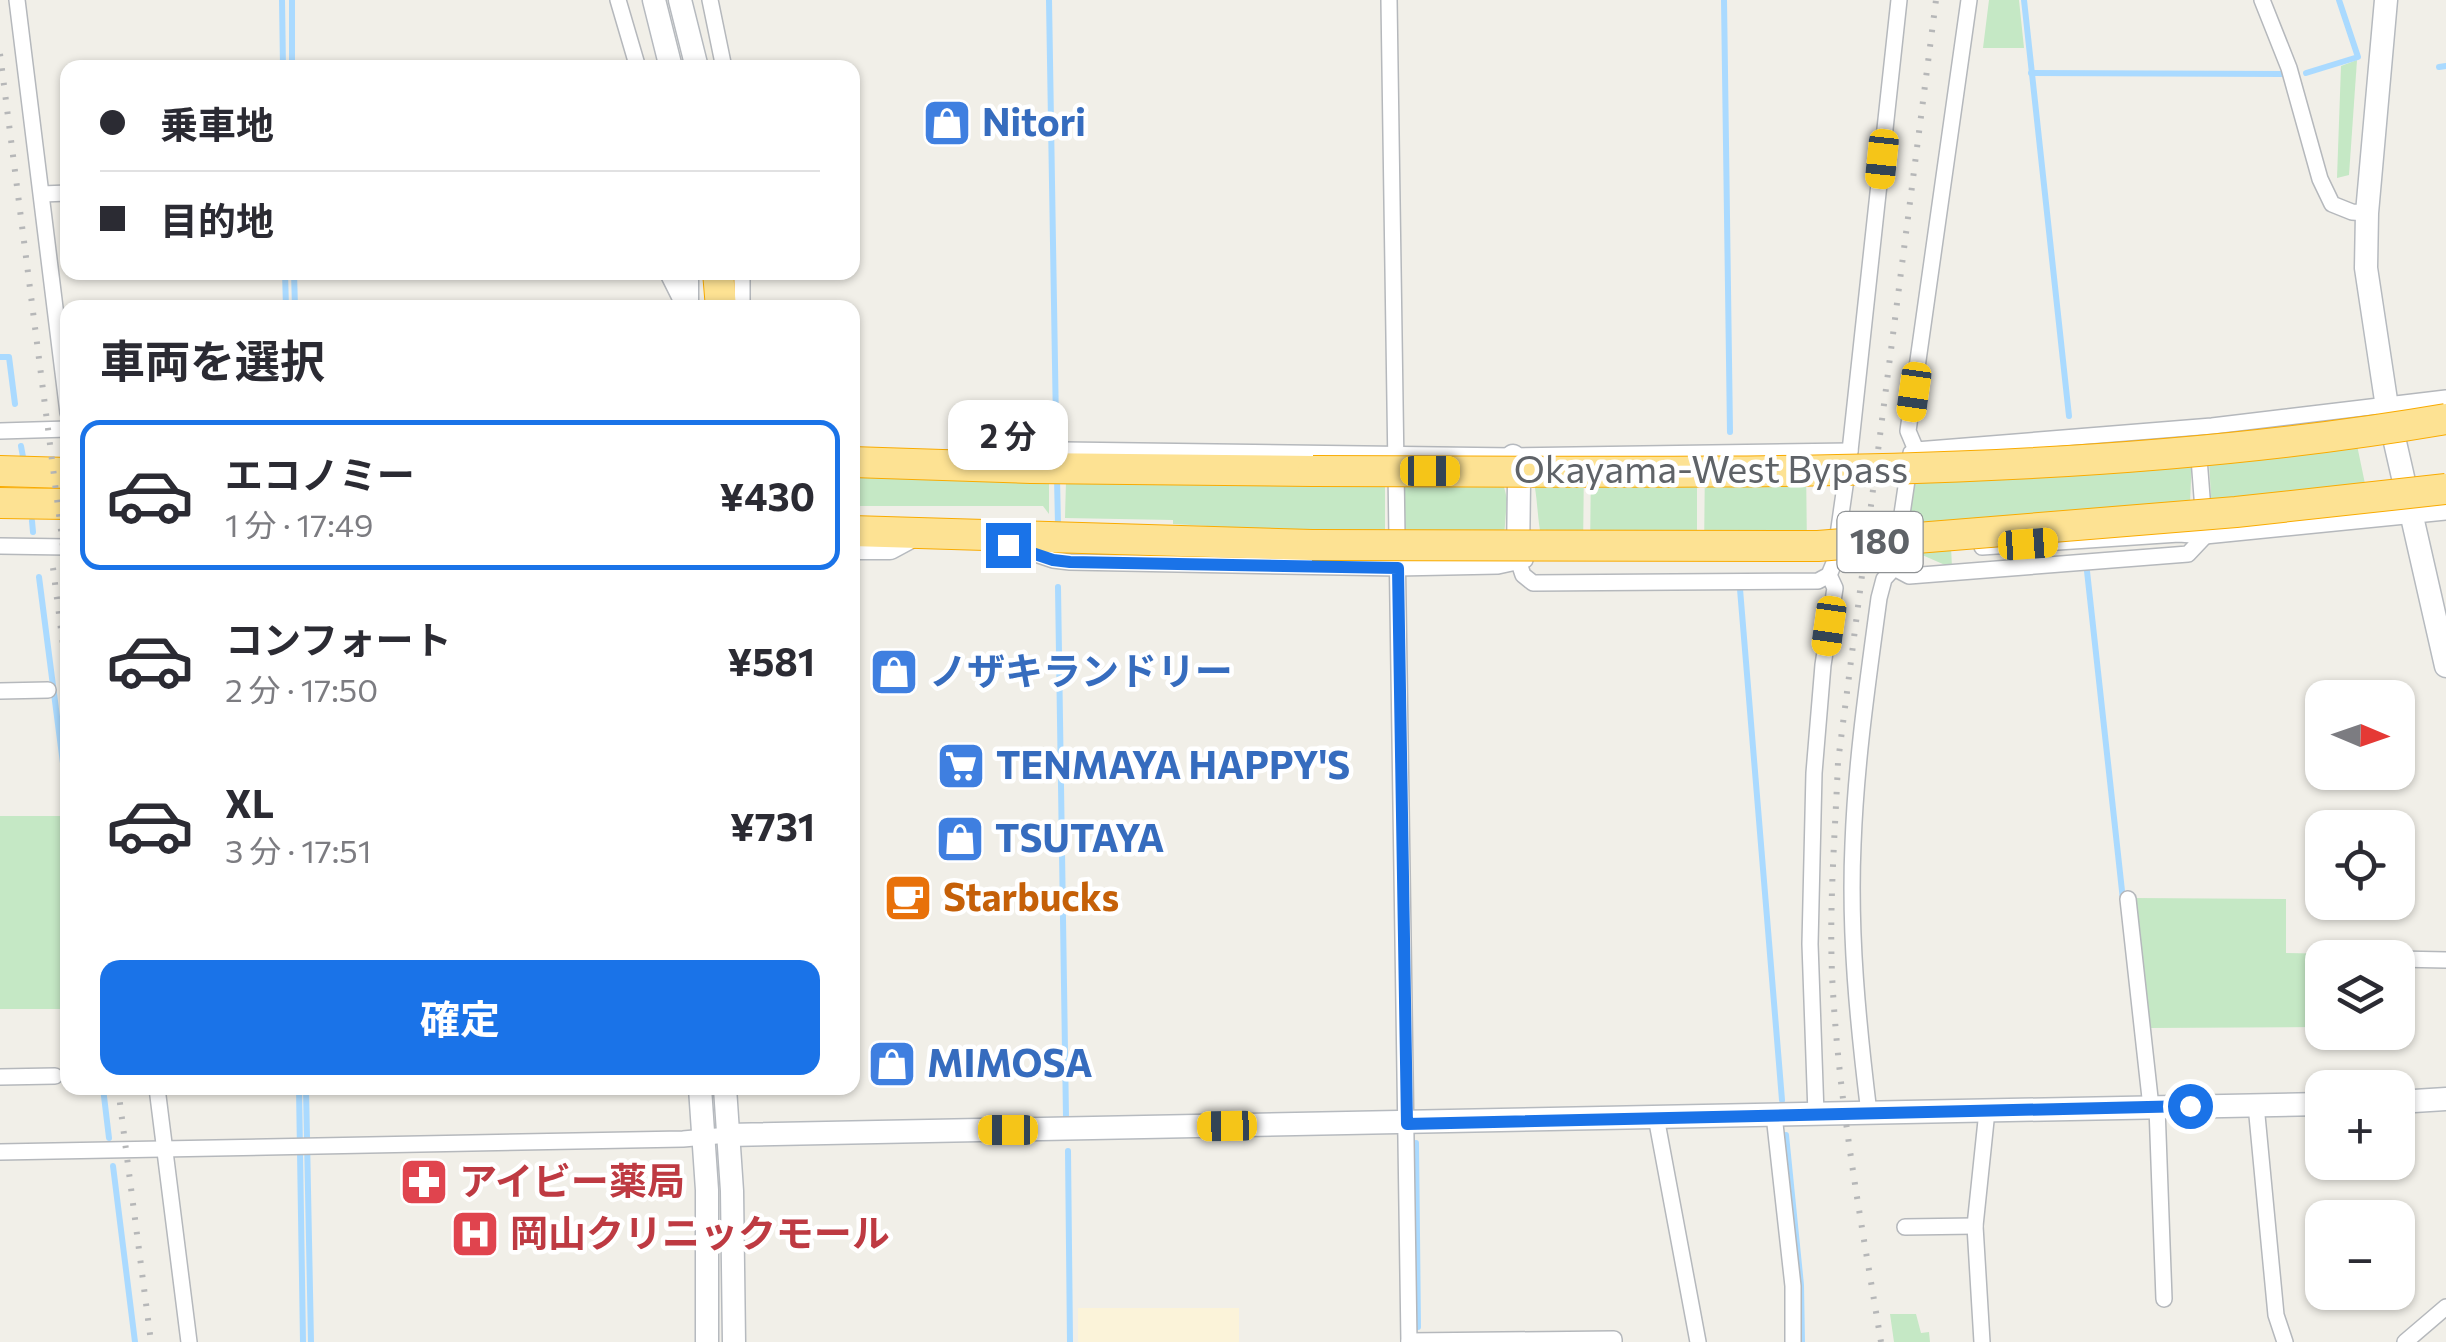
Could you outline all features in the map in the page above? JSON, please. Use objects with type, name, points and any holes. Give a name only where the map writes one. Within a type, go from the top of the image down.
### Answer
[{"type":"highway","name":"Okayama-West Bypass","points":[[860,462],[1313,471],[1819,472],[2010,466],[2228,449],[2446,418]]},
{"type":"highway","points":[[860,451],[920,464]]},
{"type":"highway","points":[[0,471],[60,474]]},
{"type":"highway","name":"Okayama-West Bypass","points":[[860,531],[1312,545],[1818,546],[2236,512],[2446,489]]},
{"type":"highway","points":[[0,503],[60,504]]},
{"type":"street","points":[[17,0],[60,346]]},
{"type":"street","points":[[618,0],[636,60]]},
{"type":"street","points":[[654,0],[669,60]]},
{"type":"street","points":[[680,0],[694,60]]},
{"type":"street","points":[[710,0],[722,60]]},
{"type":"street","points":[[1388,0],[1409,1342],[1614,1342]]},
{"type":"street","points":[[1816,1114],[1810,924],[1814,773],[1834,588],[1829,576],[1850,451],[1899,0]]},
{"type":"street","points":[[1916,450],[1908,431],[1968,0]]},
{"type":"street","points":[[2262,0],[2289,68],[2320,179],[2332,204],[2367,213]]},
{"type":"street","points":[[2386,0],[2367,213],[2366,268],[2387,408],[2446,666]]},
{"type":"street","points":[[42,194],[60,194]]},
{"type":"street","points":[[1869,1113],[1856,1010],[1852,844],[1879,598],[1884,578],[1894,568],[1908,459],[1916,450],[2212,426],[2446,398]]},
{"type":"street","points":[[1894,568],[1909,576],[2188,554],[2205,536],[2198,445],[2212,426]]},
{"type":"street","points":[[0,431],[60,429]]},
{"type":"street","points":[[970,466],[1063,450],[1395,456],[1850,451]]},
{"type":"street","points":[[1513,456],[1519,483],[1518,560],[1522,574],[1533,583],[1783,582],[1829,576]]},
{"type":"street","points":[[1952,549],[2179,534],[2205,536],[2446,512]]},
{"type":"street","points":[[860,548],[890,548],[916,534]]},
{"type":"street","points":[[979,534],[1038,556],[1070,562],[1398,568],[1498,566],[1518,560],[1768,560]]},
{"type":"street","points":[[0,546],[60,546]]},
{"type":"street","points":[[0,691],[48,690]]},
{"type":"street","points":[[2128,899],[2154,1107],[2164,1299]]},
{"type":"street","points":[[2415,959],[2446,960]]},
{"type":"street","points":[[0,1076],[54,1076]]},
{"type":"street","points":[[158,1095],[189,1342]]},
{"type":"street","points":[[701,1095],[707,1342]]},
{"type":"street","points":[[725,1095],[734,1342]]},
{"type":"street","points":[[2415,1101],[2446,1099]]},
{"type":"street","points":[[0,1152],[2305,1104]]},
{"type":"street","points":[[2256,1105],[2276,1315],[2285,1342]]},
{"type":"street","points":[[1982,1342],[1975,1226],[1986,1111]]},
{"type":"street","points":[[1774,1115],[1793,1286],[1793,1342]]},
{"type":"street","points":[[1656,1117],[1698,1342]]},
{"type":"street","points":[[1906,1227],[1975,1226]]},
{"type":"street","points":[[2404,1342],[2446,1306]]},
{"type":"green space","points":[[1989,0],[2019,0],[2024,48],[1983,48]]},
{"type":"green space","points":[[2357,60],[2349,175],[2337,178],[2341,66]]},
{"type":"green space","points":[[2351,416],[2370,508],[2213,529],[2208,445],[2211,437],[2236,430],[2300,428]]},
{"type":"green space","points":[[2193,433],[2189,527],[1951,546],[1952,568],[1906,548],[1916,464],[2056,445],[2087,451],[2118,441]]},
{"type":"green space","points":[[1694,459],[1806,461],[1807,552],[1704,552],[1705,461],[1697,461],[1700,552],[1590,553],[1591,463],[1584,462],[1583,553],[1546,553],[1528,462]]},
{"type":"green space","points":[[1498,462],[1507,499],[1504,537],[1403,553],[1404,466]]},
{"type":"green space","points":[[860,474],[1049,481],[1049,514],[1043,506],[860,506]]},
{"type":"green space","points":[[1066,481],[1385,484],[1385,532],[1293,531],[1173,524],[1173,520],[1065,518]]},
{"type":"green space","points":[[0,816],[60,816],[60,1009],[0,1009]]},
{"type":"green space","points":[[2134,898],[2286,899],[2286,953],[2305,953],[2305,1027],[2147,1028]]},
{"type":"green space","points":[[1890,1314],[1916,1314],[1921,1333],[1929,1332],[1930,1342],[1894,1342]]},
{"type":"sand","points":[[1078,1308],[1239,1308],[1239,1342],[1078,1342]]},
{"type":"waterway","points":[[282,0],[283,60]]},
{"type":"waterway","points":[[292,0],[292,60]]},
{"type":"waterway","points":[[1049,0],[1056,425]]},
{"type":"waterway","points":[[1724,0],[1730,432]]},
{"type":"waterway","points":[[2024,0],[2069,416]]},
{"type":"waterway","points":[[2306,73],[2358,57],[2339,0]]},
{"type":"waterway","points":[[2439,67],[2446,66]]},
{"type":"waterway","points":[[2031,73],[2282,74]]},
{"type":"waterway","points":[[285,280],[286,300]]},
{"type":"waterway","points":[[294,280],[295,300]]},
{"type":"waterway","points":[[0,357],[9,357],[15,404]]},
{"type":"waterway","points":[[21,446],[23,457]]},
{"type":"waterway","points":[[1057,478],[1058,524]]},
{"type":"waterway","points":[[32,521],[33,532]]},
{"type":"waterway","points":[[2087,571],[2123,900]]},
{"type":"waterway","points":[[39,577],[60,740]]},
{"type":"waterway","points":[[1058,587],[1066,1117]]},
{"type":"waterway","points":[[1740,589],[1782,1100]]},
{"type":"waterway","points":[[104,1095],[109,1138]]},
{"type":"waterway","points":[[299,1095],[303,1342]]},
{"type":"waterway","points":[[306,1095],[311,1342]]},
{"type":"waterway","points":[[1786,1135],[1801,1285],[1802,1342]]},
{"type":"waterway","points":[[1416,1143],[1418,1327]]},
{"type":"waterway","points":[[1068,1151],[1070,1342]]},
{"type":"waterway","points":[[113,1166],[135,1342]]},
{"type":"railway","points":[[1881,1342],[1852,1168],[1836,1036],[1832,877],[1838,762],[1936,0]]},
{"type":"railway","points":[[0,54],[60,523]]},
{"type":"railway","points":[[53,568],[60,622]]},
{"type":"railway","points":[[119,1095],[151,1342]]},
{"type":"place","name":"Nitori","points":[[947,123]]},
{"type":"place","name":"ノザキランドリー","points":[[894,672]]},
{"type":"place","name":"TENMAYA HAPPY'S","points":[[961,766]]},
{"type":"place","name":"TSUTAYA","points":[[960,839]]},
{"type":"place","name":"Starbucks","points":[[908,898]]},
{"type":"place","name":"MIMOSA","points":[[892,1064]]},
{"type":"place","name":"アイビー薬局","points":[[424,1182]]},
{"type":"place","name":"岡山クリニックモール","points":[[475,1234]]},
{"type":"route","points":[[1008,545],[1070,562],[1398,568],[1407,1124],[2190,1106]]}]
